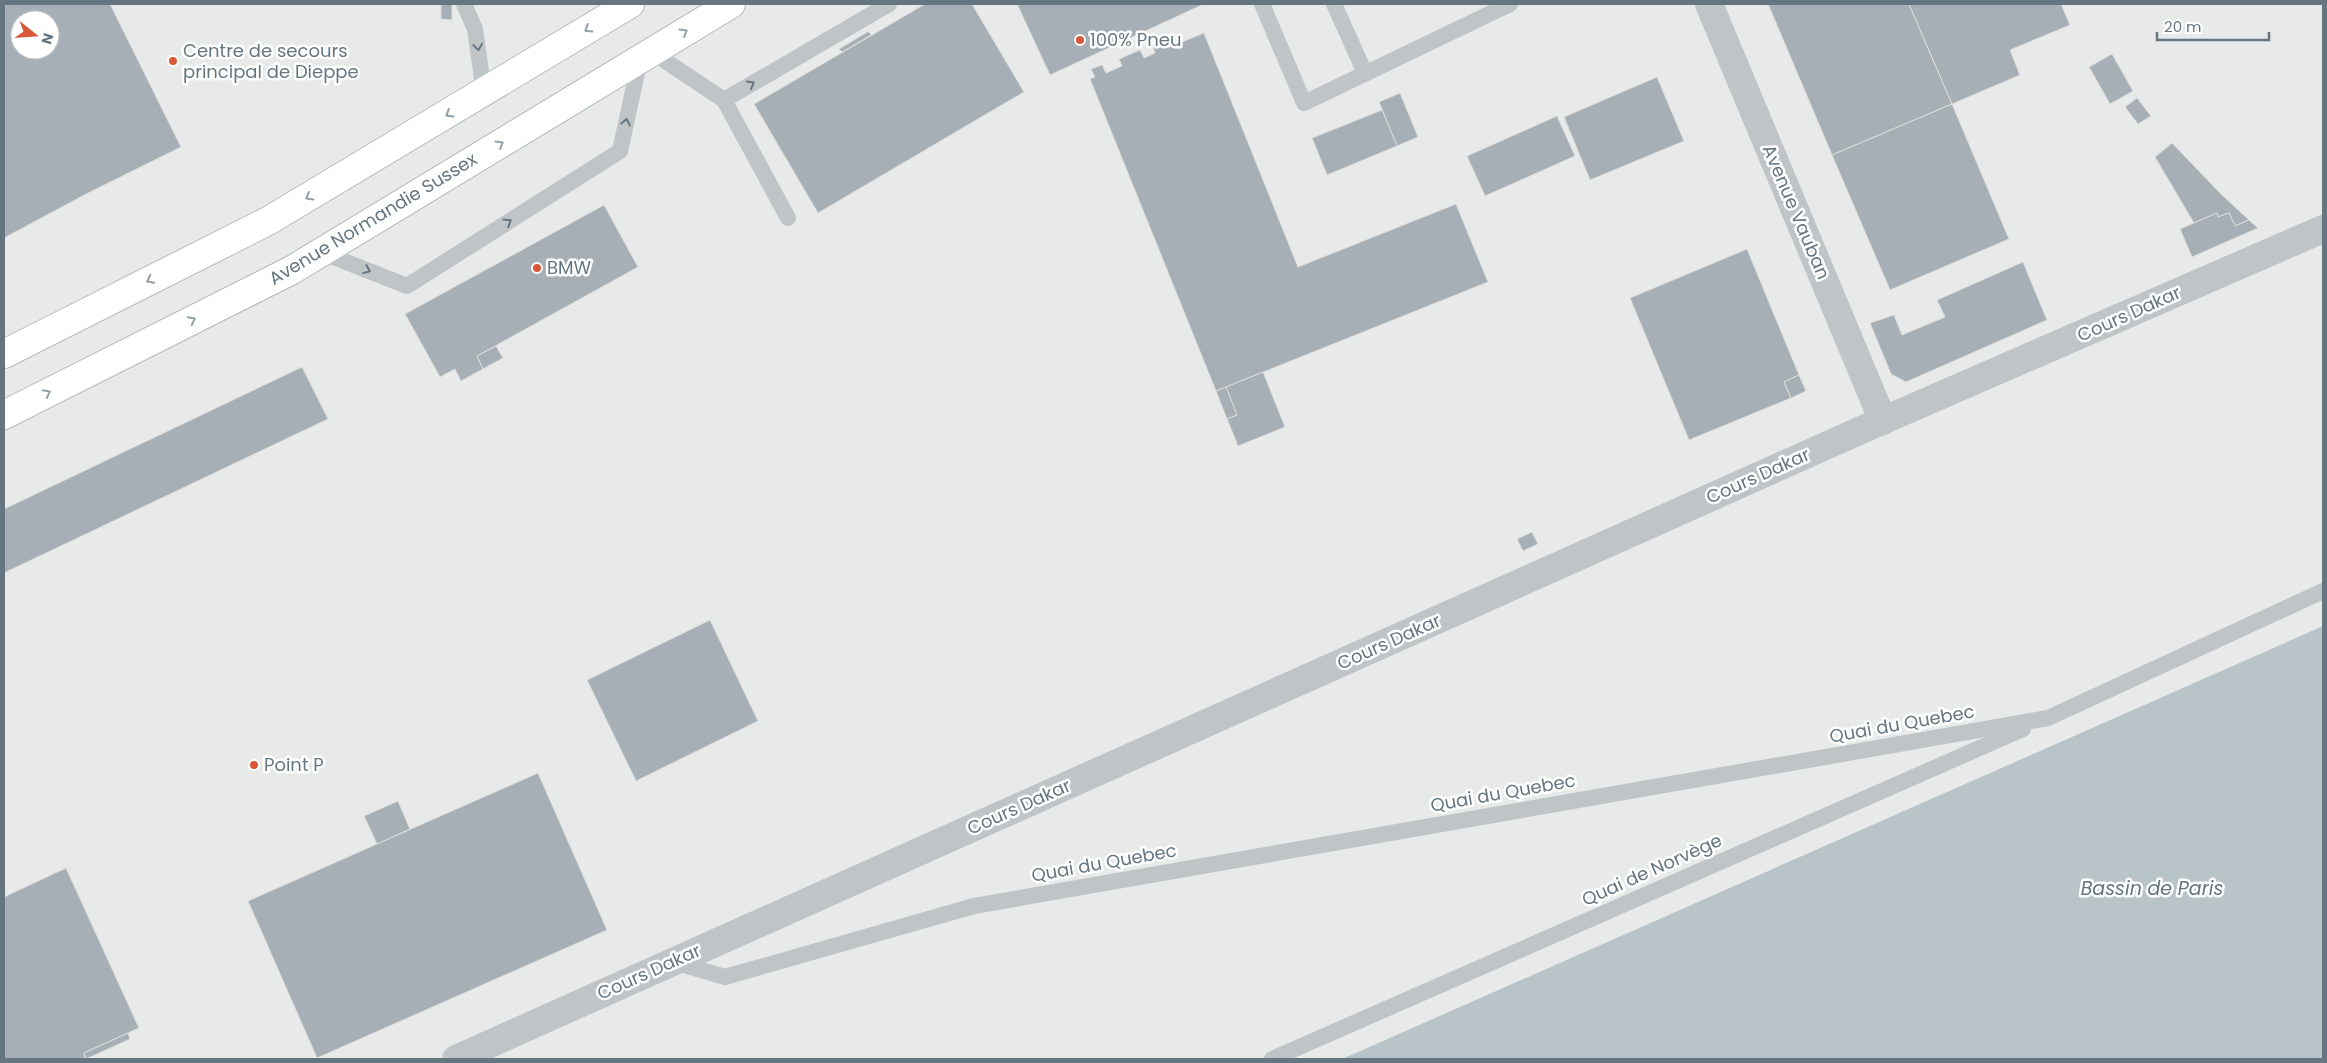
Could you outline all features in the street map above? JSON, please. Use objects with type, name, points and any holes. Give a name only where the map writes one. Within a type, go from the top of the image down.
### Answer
[{"type":"main road","points":[[4,354],[268,221],[630,4]]},
{"type":"main road","name":"Avenue Normandie Sussex","points":[[4,415],[292,270],[731,4]]},
{"type":"street","name":"Avenue Vauban","points":[[1709,4],[1883,421]]},
{"type":"street","name":"Cours Dakar","points":[[456,1059],[1883,421],[2323,229]]},
{"type":"lane","points":[[464,4],[475,29],[484,93]]},
{"type":"lane","points":[[724,100],[889,4]]},
{"type":"lane","points":[[1262,4],[1304,103],[1510,4]]},
{"type":"lane","points":[[1334,4],[1365,73]]},
{"type":"lane","points":[[321,252],[407,286],[620,151],[646,55],[724,100],[788,218]]},
{"type":"lane","name":"Quai du Quebec","points":[[673,962],[725,977],[974,906],[2048,718],[2323,591]]},
{"type":"lane","name":"Quai de Norvège","points":[[1272,1059],[2048,718]]},
{"type":"shaded area","points":[[4,4],[2323,4],[2323,626],[1342,1059],[4,1059]]},
{"type":"water","name":"Bassin de Paris","points":[[2323,626],[2323,1059],[1342,1059]]},
{"type":"building","points":[[4,4],[110,4],[181,147],[88,193],[4,238]]},
{"type":"building","points":[[441,4],[452,4],[452,20],[441,19]]},
{"type":"building","points":[[925,4],[972,4],[1024,92],[818,213],[754,104]]},
{"type":"building","name":"100% Pneu","points":[[1017,4],[1204,4],[1050,75]]},
{"type":"building","points":[[1768,4],[1909,4],[1952,104],[1832,155]]},
{"type":"building","points":[[1909,4],[2061,4],[2070,25],[2010,50],[2020,75],[1952,104]]},
{"type":"building","points":[[869,31],[871,35],[842,52],[839,49]]},
{"type":"building","points":[[1204,33],[1298,267],[1456,204],[1488,282],[1216,391],[1090,79],[1095,77],[1091,69],[1102,65],[1106,73],[1122,66],[1119,59],[1140,50],[1144,58],[1155,53],[1152,45],[1164,40],[1167,48]]},
{"type":"building","points":[[2112,54],[2133,91],[2110,104],[2089,67]]},
{"type":"building","points":[[1657,77],[1684,141],[1590,180],[1564,117]]},
{"type":"building","points":[[1400,93],[1418,137],[1397,146],[1379,102]]},
{"type":"building","points":[[2137,98],[2151,116],[2138,124],[2125,107]]},
{"type":"building","points":[[1952,104],[2009,239],[1890,290],[1832,155]]},
{"type":"building","points":[[1382,110],[1397,146],[1327,175],[1312,138]]},
{"type":"building","points":[[1557,116],[1575,156],[1485,196],[1467,156]]},
{"type":"building","points":[[2172,143],[2249,220],[2235,226],[2229,213],[2218,217],[2217,213],[2194,223],[2155,157]]},
{"type":"building","points":[[604,205],[638,267],[477,356],[483,369],[461,381],[455,369],[440,377],[405,314]]},
{"type":"building","points":[[2217,213],[2218,217],[2229,213],[2235,226],[2249,220],[2258,228],[2192,257],[2180,229]]},
{"type":"building","points":[[1747,249],[1799,375],[1784,382],[1791,398],[1689,440],[1630,298]]},
{"type":"building","points":[[2023,262],[2047,320],[1906,382],[1891,374],[1870,323],[1894,315],[1902,335],[1945,317],[1937,300]]},
{"type":"building","points":[[496,346],[503,358],[483,369],[477,356]]},
{"type":"building","points":[[302,367],[328,419],[4,573],[4,509]]},
{"type":"building","points":[[1263,372],[1285,427],[1238,446],[1227,419],[1237,415],[1226,387]]},
{"type":"building","points":[[1799,375],[1806,391],[1791,398],[1784,382]]},
{"type":"building","points":[[1226,387],[1237,415],[1227,419],[1216,391]]},
{"type":"building","points":[[1532,532],[1538,544],[1523,551],[1517,539]]},
{"type":"building","points":[[710,620],[758,721],[636,781],[587,680]]},
{"type":"building","points":[[538,773],[607,930],[317,1058],[248,901]]},
{"type":"building","points":[[398,801],[410,829],[377,844],[364,816]]},
{"type":"building","points":[[66,868],[139,1028],[84,1053],[85,1059],[4,1059],[4,897]]},
{"type":"building","points":[[128,1033],[130,1039],[86,1059],[84,1053]]},
{"type":"place","name":"100% Pneu","points":[[1080,40]]},
{"type":"place","name":"Centre de secours principal de Dieppe","points":[[173,61]]},
{"type":"place","name":"BMW","points":[[537,268]]},
{"type":"place","name":"Point P","points":[[254,765]]}]
